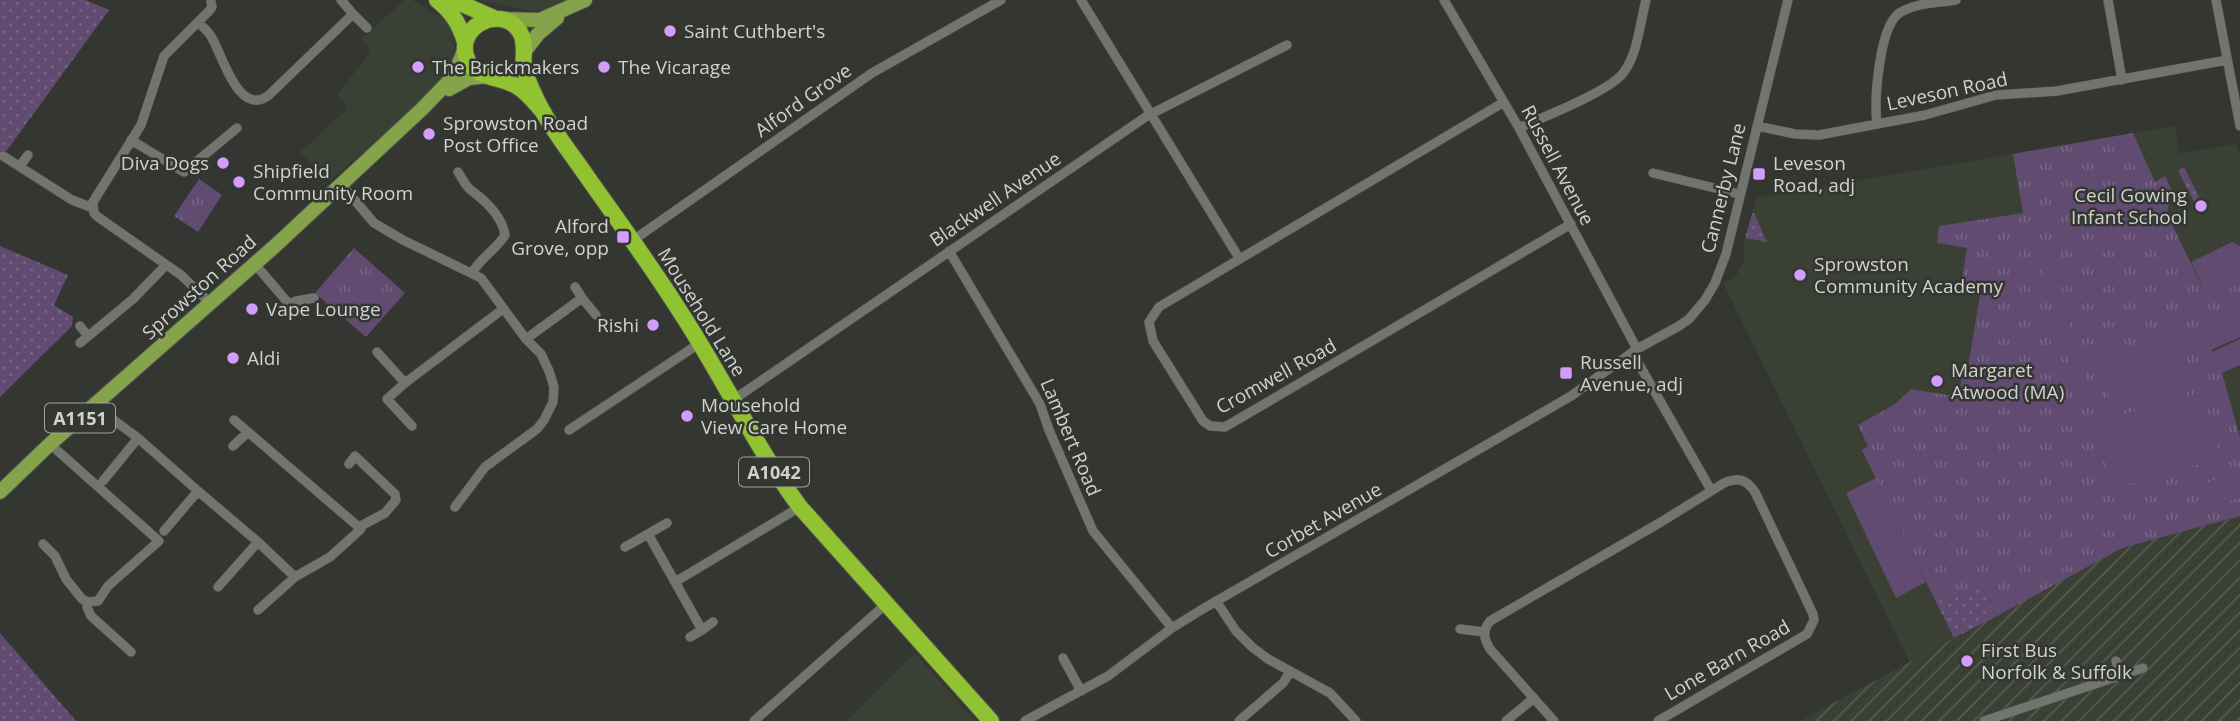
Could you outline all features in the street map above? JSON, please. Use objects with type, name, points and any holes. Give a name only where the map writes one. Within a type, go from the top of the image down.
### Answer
[{"type":"highway","name":"Mousehold Lane","points":[[437,0],[457,19],[472,66],[479,73],[516,85],[527,93],[544,113],[700,343],[760,450],[800,507],[991,721]]},
{"type":"highway","name":"Mousehold Lane","points":[[453,0],[512,24],[520,32],[529,82],[544,113]]},
{"type":"highway","points":[[465,45],[474,26],[497,18]]},
{"type":"highway","points":[[492,77],[512,72],[524,55]]},
{"type":"main road","points":[[497,18],[540,20],[583,1]]},
{"type":"main road","points":[[524,55],[538,34],[583,1]]},
{"type":"main road","name":"Sprowston Road","points":[[0,492],[422,108],[454,76],[465,45]]},
{"type":"main road","name":"Sprowston Road","points":[[422,108],[459,82],[469,78],[492,77]]},
{"type":"street","points":[[341,0],[366,28]]},
{"type":"street","name":"Alford Grove","points":[[632,241],[880,68],[1001,0]]},
{"type":"street","points":[[1081,0],[1239,258]]},
{"type":"street","name":"Russell Avenue","points":[[1444,0],[1520,128],[1635,350]]},
{"type":"street","points":[[1520,128],[1596,91],[1624,72],[1633,51],[1646,0]]},
{"type":"street","name":"Cannerby Lane","points":[[1635,350],[1689,319],[1715,284],[1726,254],[1788,0]]},
{"type":"street","points":[[1877,124],[1876,97],[1889,26],[1897,15],[1907,9],[1956,0]]},
{"type":"street","points":[[2108,0],[2122,79]]},
{"type":"street","points":[[2216,0],[2240,126]]},
{"type":"street","points":[[210,303],[181,275],[98,217],[93,208],[94,198],[141,125],[164,56],[212,7],[213,1]]},
{"type":"street","points":[[198,22],[211,34],[237,90],[247,98],[262,100],[353,14]]},
{"type":"street","name":"Blackwell Avenue","points":[[733,400],[1151,114],[1287,45]]},
{"type":"street","name":"Leveson Road","points":[[1757,126],[1810,136],[1942,111],[1996,95],[2057,91],[2227,60]]},
{"type":"street","name":"Cromwell Road","points":[[1504,102],[1159,307],[1149,322],[1153,341],[1203,421],[1218,428],[1233,423],[1571,225]]},
{"type":"street","points":[[131,140],[184,172],[237,128]]},
{"type":"street","points":[[20,166],[28,155]]},
{"type":"street","points":[[3,156],[72,200],[93,208]]},
{"type":"street","points":[[458,172],[504,225],[505,235],[498,246],[482,258],[472,273]]},
{"type":"street","points":[[1653,173],[1739,194]]},
{"type":"street","points":[[341,184],[374,222],[481,278],[526,339],[541,354],[549,371],[554,387],[549,411],[537,429],[485,467],[455,507]]},
{"type":"street","name":"Lambert Road","points":[[949,251],[1040,404],[1093,531],[1172,628]]},
{"type":"street","points":[[254,263],[289,304],[314,298]]},
{"type":"street","points":[[80,343],[133,299],[166,265]]},
{"type":"street","points":[[575,287],[596,315]]},
{"type":"street","points":[[526,339],[582,298]]},
{"type":"street","points":[[412,426],[387,399],[503,309]]},
{"type":"street","points":[[80,326],[88,336]]},
{"type":"street","points":[[569,430],[700,343]]},
{"type":"street","points":[[1635,350],[1711,490]]},
{"type":"street","name":"Corbet Avenue","points":[[1025,721],[1108,676],[1172,628],[1216,601],[1571,396],[1635,350]]},
{"type":"street","points":[[377,352],[405,383]]},
{"type":"street","points":[[97,403],[114,421],[138,438],[295,577]]},
{"type":"street","points":[[234,420],[362,529],[330,557],[295,577],[257,610]]},
{"type":"street","points":[[233,446],[248,432]]},
{"type":"street","points":[[103,481],[138,438]]},
{"type":"street","points":[[43,544],[55,556],[66,579],[82,599],[88,602],[98,601],[108,586],[159,541],[50,444]]},
{"type":"street","points":[[350,457],[393,490],[396,500],[385,513],[359,527]]},
{"type":"street","name":"Lone Barn Road","points":[[1484,632],[1497,615],[1661,522],[1711,490],[1742,475],[1755,492],[1813,614],[1811,629],[1743,673],[1658,721]]},
{"type":"street","points":[[164,531],[198,491]]},
{"type":"street","points":[[675,582],[800,507]]},
{"type":"street","points":[[625,547],[667,523]]},
{"type":"street","points":[[648,534],[702,629]]},
{"type":"street","points":[[218,587],[258,542]]},
{"type":"street","points":[[1216,601],[1236,631],[1252,647],[1290,672],[1330,693],[1356,721]]},
{"type":"street","points":[[88,602],[91,616],[131,652]]},
{"type":"street","points":[[754,721],[886,604]]},
{"type":"street","points":[[690,637],[713,622]]},
{"type":"street","points":[[1461,629],[1484,632],[1490,649],[1554,721]]},
{"type":"street","points":[[1063,658],[1081,691]]},
{"type":"street","points":[[2116,661],[2121,676]]},
{"type":"street","points":[[1984,721],[2143,668]]},
{"type":"street","points":[[1239,721],[1283,683],[1290,672]]},
{"type":"street","points":[[1506,721],[1534,698]]},
{"type":"shaded area","points":[[405,0],[412,0],[447,21],[452,28],[454,49],[449,79],[329,181],[300,152],[348,108],[337,95],[371,51],[361,39]]},
{"type":"shaded area","points":[[478,0],[566,0],[548,11],[538,12]]},
{"type":"shaded area","points":[[2175,126],[2179,154],[2235,144],[2240,153],[2240,516],[2122,548],[1910,663],[1723,283],[1736,277],[1744,259],[1744,244],[1756,198]]},
{"type":"shaded area","points":[[2240,516],[2240,721],[1800,721],[2122,548]]},
{"type":"shaded area","points":[[915,653],[975,721],[847,721]]},
{"type":"green space","points":[[0,0],[85,0],[109,10],[0,160]]},
{"type":"green space","points":[[2133,133],[2155,182],[2165,176],[2172,190],[2167,214],[2202,286],[2240,267],[2240,311],[2202,329],[2222,373],[2240,437],[2240,516],[2122,548],[1997,616],[1980,586],[1938,606],[1862,450],[1868,446],[1858,425],[1895,404],[1911,389],[1959,397],[1962,373],[1969,362],[1980,295],[1975,288],[1966,287],[1962,279],[1967,248],[1937,243],[1939,226],[2023,213],[2013,154]]},
{"type":"green space","points":[[2184,167],[2201,201],[2195,204],[2178,170]]},
{"type":"green space","points":[[199,179],[222,195],[198,232],[174,216]]},
{"type":"green space","points":[[1754,213],[1767,242],[1745,238]]},
{"type":"green space","points":[[2232,242],[2240,246],[2240,269],[2203,287],[2191,262]]},
{"type":"green space","points":[[0,246],[68,275],[54,305],[73,317],[72,326],[0,397]]},
{"type":"green space","points":[[354,248],[405,293],[366,337],[315,293]]},
{"type":"green space","points":[[2051,264],[2091,398],[2081,400],[2040,265]]},
{"type":"green space","points":[[2240,311],[2240,337],[2211,350],[2202,329]]},
{"type":"green space","points":[[2179,336],[2193,387],[2113,410],[2098,359]]},
{"type":"green space","points":[[2240,339],[2240,365],[2222,373],[2212,352]]},
{"type":"green space","points":[[2202,392],[2221,458],[2114,488],[2095,422]]},
{"type":"green space","points":[[2240,473],[2240,498],[2209,507],[2202,484]]},
{"type":"green space","points":[[1876,478],[1926,582],[1896,598],[1846,493]]},
{"type":"green space","points":[[1980,586],[1997,616],[1954,638],[1938,606]]},
{"type":"green space","points":[[0,633],[76,721],[0,721]]},
{"type":"place","name":"Saint Cuthbert's","points":[[670,31]]},
{"type":"place","name":"The Brickmakers","points":[[418,67]]},
{"type":"place","name":"The Vicarage","points":[[604,67]]},
{"type":"place","name":"Sprowston Road Post Office","points":[[429,134]]},
{"type":"place","name":"Diva Dogs","points":[[223,163]]},
{"type":"place","name":"Leveson Road, adj","points":[[1759,174]]},
{"type":"place","name":"Shipfield Community Room","points":[[239,182]]},
{"type":"place","name":"Cecil Gowing Infant School","points":[[2201,206]]},
{"type":"place","name":"Alford Grove, opp","points":[[623,237]]},
{"type":"place","name":"Sprowston Community Academy","points":[[1800,275]]},
{"type":"place","name":"Vape Lounge","points":[[252,309]]},
{"type":"place","name":"Rishi","points":[[653,325]]},
{"type":"place","name":"Aldi","points":[[233,358]]},
{"type":"place","name":"Russell Avenue, adj","points":[[1566,373]]},
{"type":"place","name":"Margaret Atwood (MA)","points":[[1937,381]]},
{"type":"place","name":"Mousehold View Care Home","points":[[687,416]]},
{"type":"place","name":"First Bus Norfolk & Suffolk","points":[[1967,661]]}]
